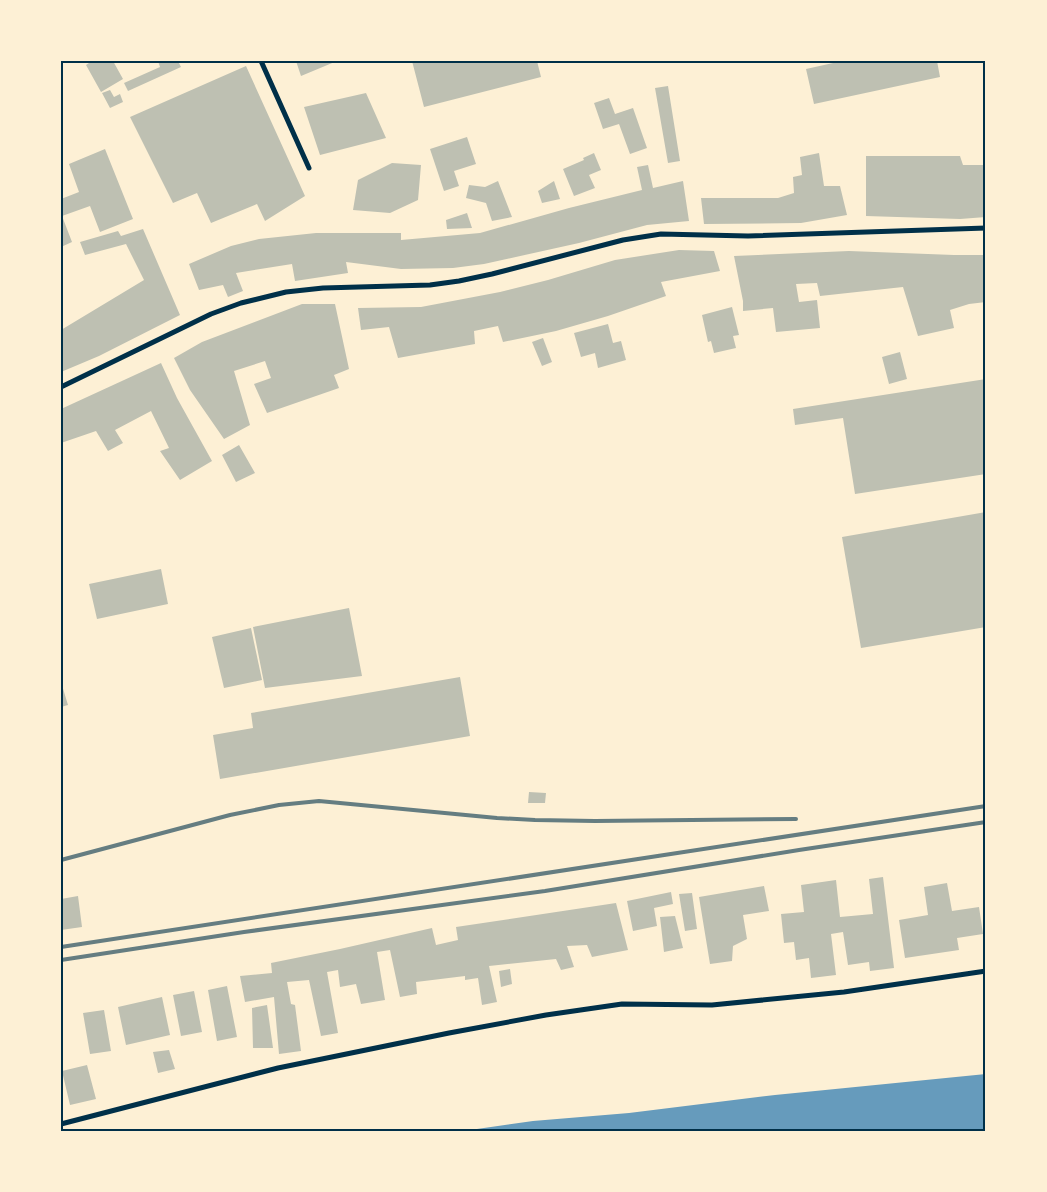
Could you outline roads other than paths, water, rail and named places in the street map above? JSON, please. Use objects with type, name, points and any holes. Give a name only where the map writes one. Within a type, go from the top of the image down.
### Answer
[{"type":"street","points":[[261,61],[309,168]]},
{"type":"street","points":[[61,387],[204,317],[241,303],[286,292],[323,288],[430,285],[459,281],[623,240],[661,234],[748,236],[986,228]]},
{"type":"street","points":[[61,1124],[278,1068],[546,1015],[622,1004],[712,1006],[844,992],[986,971]]},
{"type":"water","points":[[986,1074],[986,1131],[463,1131],[533,1121],[629,1113],[775,1095]]},
{"type":"railway","points":[[61,860],[230,815],[279,805],[319,801],[535,820],[796,819]]},
{"type":"railway","points":[[61,947],[986,806]]},
{"type":"railway","points":[[61,960],[244,932],[545,891],[986,822]]}]
